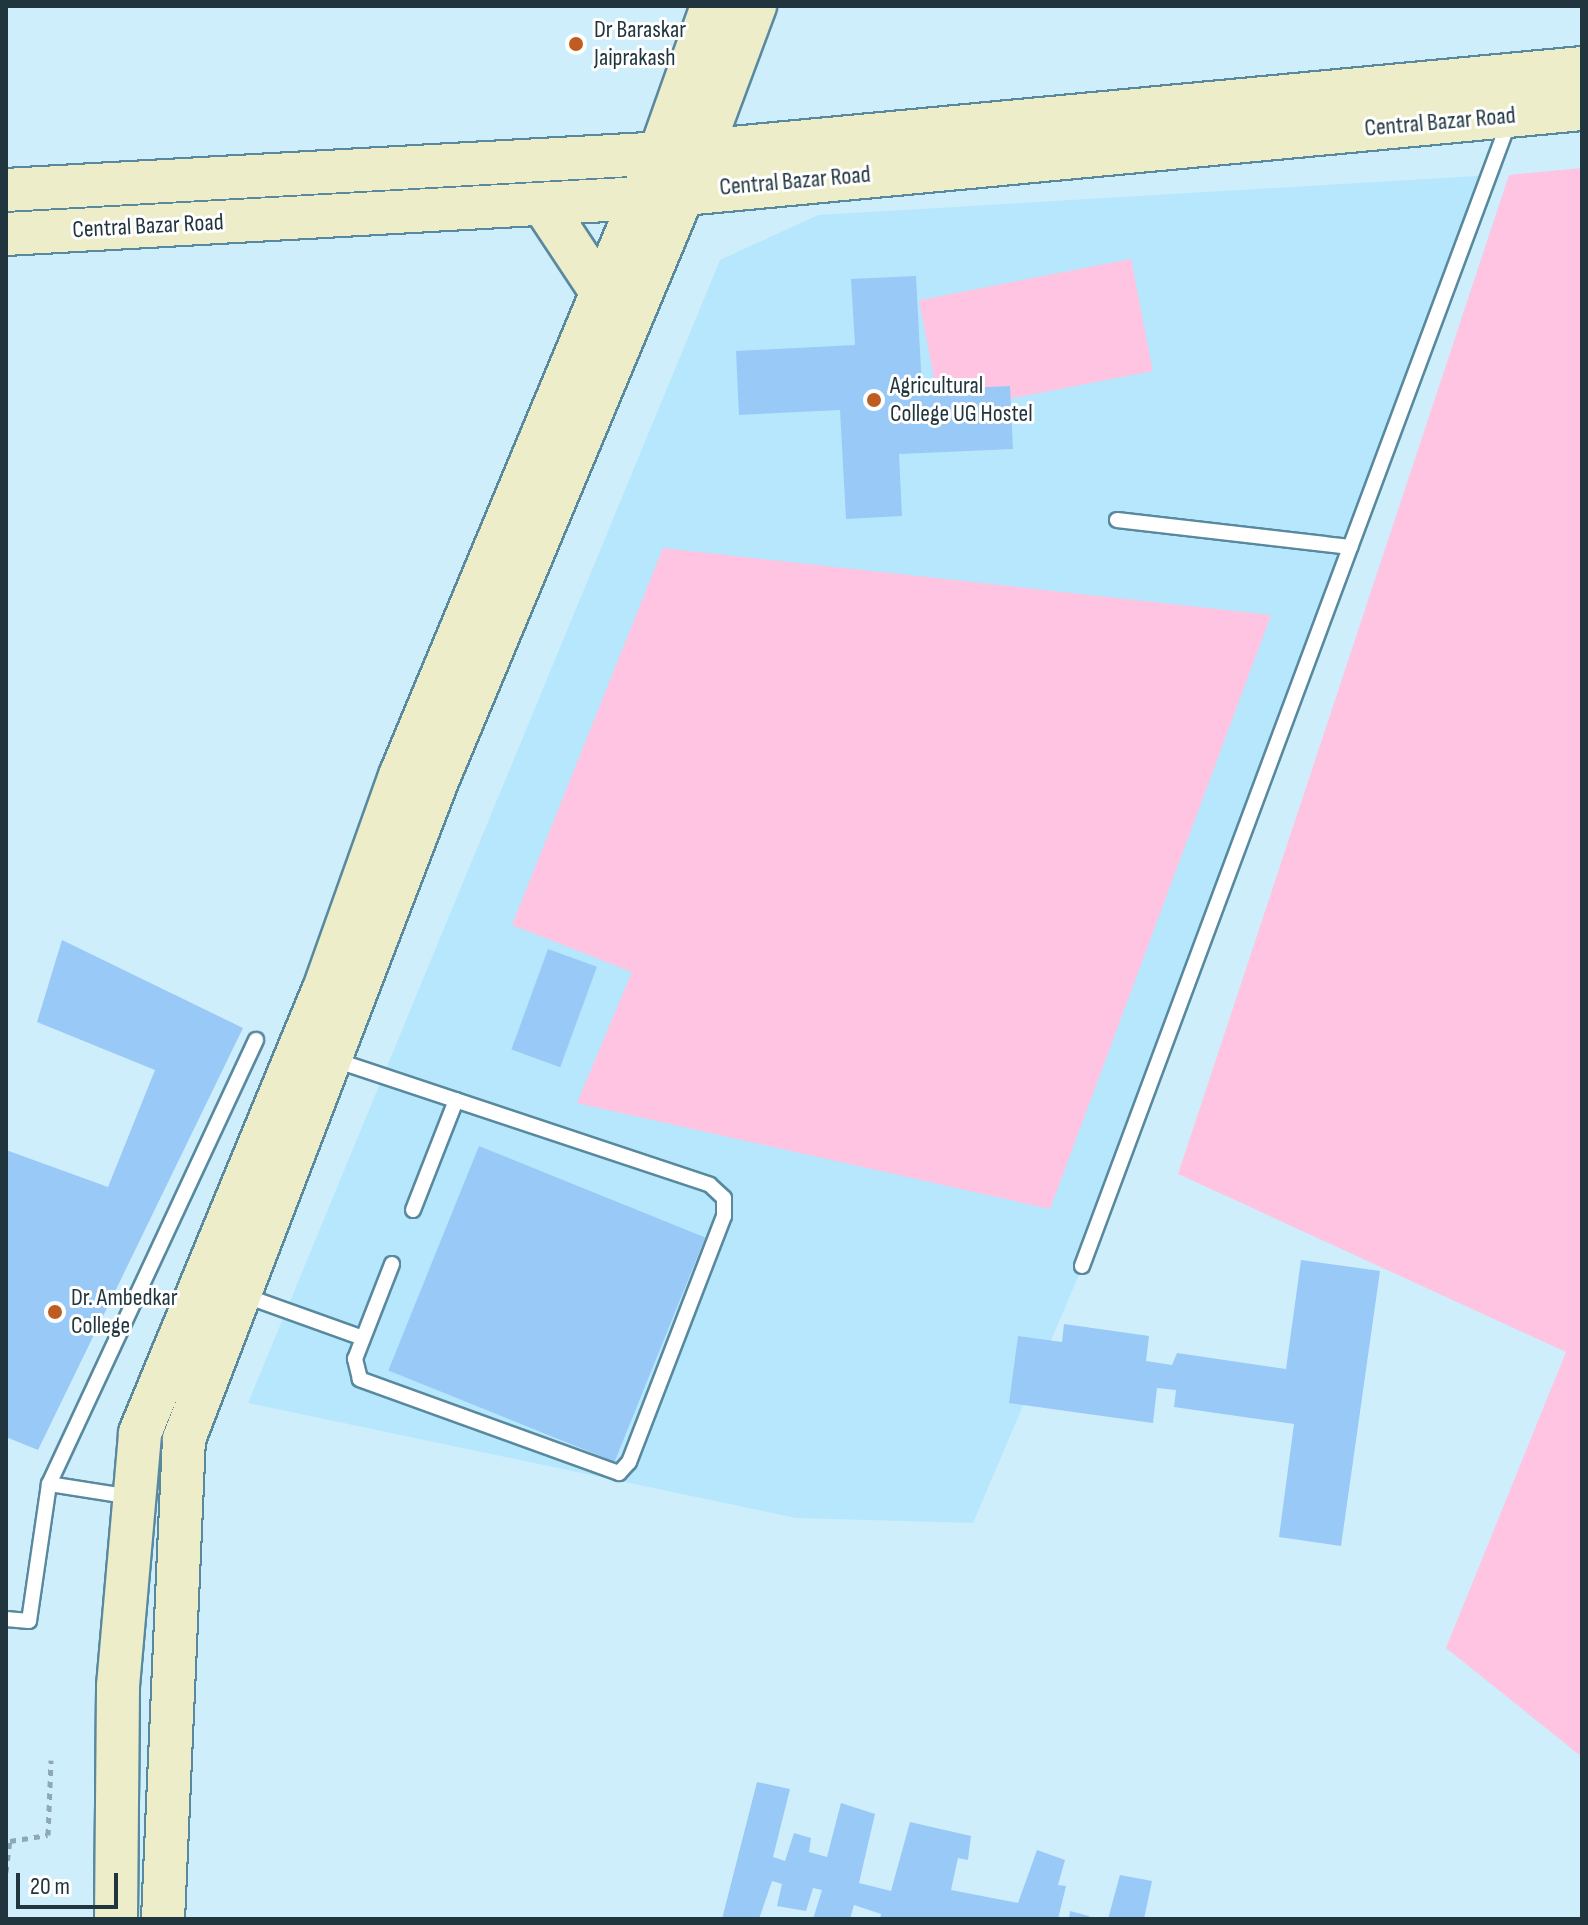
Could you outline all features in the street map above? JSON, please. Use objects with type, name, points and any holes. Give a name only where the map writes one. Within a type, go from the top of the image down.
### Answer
[{"type":"main road","points":[[116,1919],[118,1686],[140,1433],[323,992],[400,776],[642,198],[712,6]]},
{"type":"main road","points":[[163,1919],[184,1439],[437,781],[685,191],[755,6]]},
{"type":"main road","name":"Central Bazar Road","points":[[6,190],[701,151],[1582,68]]},
{"type":"main road","name":"Central Bazar Road","points":[[6,234],[642,198],[685,191],[1582,109]]},
{"type":"main road","points":[[543,204],[602,293]]},
{"type":"lane","points":[[1082,1266],[1511,115]]},
{"type":"lane","points":[[1117,520],[1350,547]]},
{"type":"lane","points":[[6,1619],[29,1621],[49,1484],[256,1040]]},
{"type":"lane","points":[[331,1058],[710,1185],[724,1198],[724,1216],[626,1469],[611,1473],[360,1379],[355,1359],[392,1264]]},
{"type":"lane","points":[[413,1210],[456,1100]]},
{"type":"lane","points":[[240,1294],[363,1338]]},
{"type":"lane","points":[[49,1484],[135,1497]]},
{"type":"path","points":[[6,1872],[8,1842],[48,1835],[51,1760]]},
{"type":"shaded area","points":[[1582,168],[1582,1757],[1446,1648],[1566,1352],[1178,1174],[1509,175]]},
{"type":"shaded area","points":[[1493,175],[1125,1167],[973,1523],[796,1518],[248,1403],[720,260],[818,215]]},
{"type":"shaded area","points":[[1131,259],[1153,371],[941,412],[919,300]]},
{"type":"shaded area","points":[[663,548],[1271,615],[1050,1209],[577,1103],[632,972],[512,925]]},
{"type":"building","name":"Agricultural College UG Hostel","points":[[916,276],[922,390],[1010,386],[1013,449],[899,454],[902,516],[846,519],[840,410],[739,415],[736,351],[855,345],[851,279]]},
{"type":"building","name":"Dr. Ambedkar College","points":[[62,940],[243,1028],[38,1450],[6,1437],[6,1150],[108,1187],[155,1070],[37,1022]]},
{"type":"building","points":[[548,949],[597,967],[560,1067],[511,1050]]},
{"type":"building","points":[[479,1146],[705,1237],[615,1462],[388,1370]]},
{"type":"building","points":[[1301,1260],[1380,1271],[1341,1546],[1279,1537],[1294,1424],[1174,1407],[1176,1390],[1157,1388],[1153,1423],[1009,1403],[1018,1336],[1062,1342],[1064,1324],[1149,1336],[1146,1361],[1172,1365],[1177,1353],[1286,1369]]},
{"type":"building","points":[[757,1782],[790,1789],[773,1857],[785,1861],[794,1833],[811,1838],[809,1852],[827,1857],[841,1803],[875,1814],[859,1883],[891,1891],[910,1822],[971,1836],[968,1860],[958,1858],[951,1890],[1018,1903],[1037,1850],[1065,1860],[1058,1885],[1066,1886],[1058,1919],[880,1919],[881,1914],[854,1905],[850,1919],[813,1919],[822,1890],[813,1888],[806,1911],[777,1906],[782,1884],[772,1881],[759,1919],[722,1919]]},
{"type":"building","points":[[1120,1875],[1152,1881],[1144,1919],[1108,1919]]},
{"type":"building","points":[[1070,1911],[1089,1916],[1089,1919],[1069,1919]]},
{"type":"place","name":"Dr Baraskar Jaiprakash","points":[[576,44]]},
{"type":"place","name":"Agricultural College UG Hostel","points":[[874,400]]},
{"type":"place","name":"Dr. Ambedkar College","points":[[55,1312]]}]
